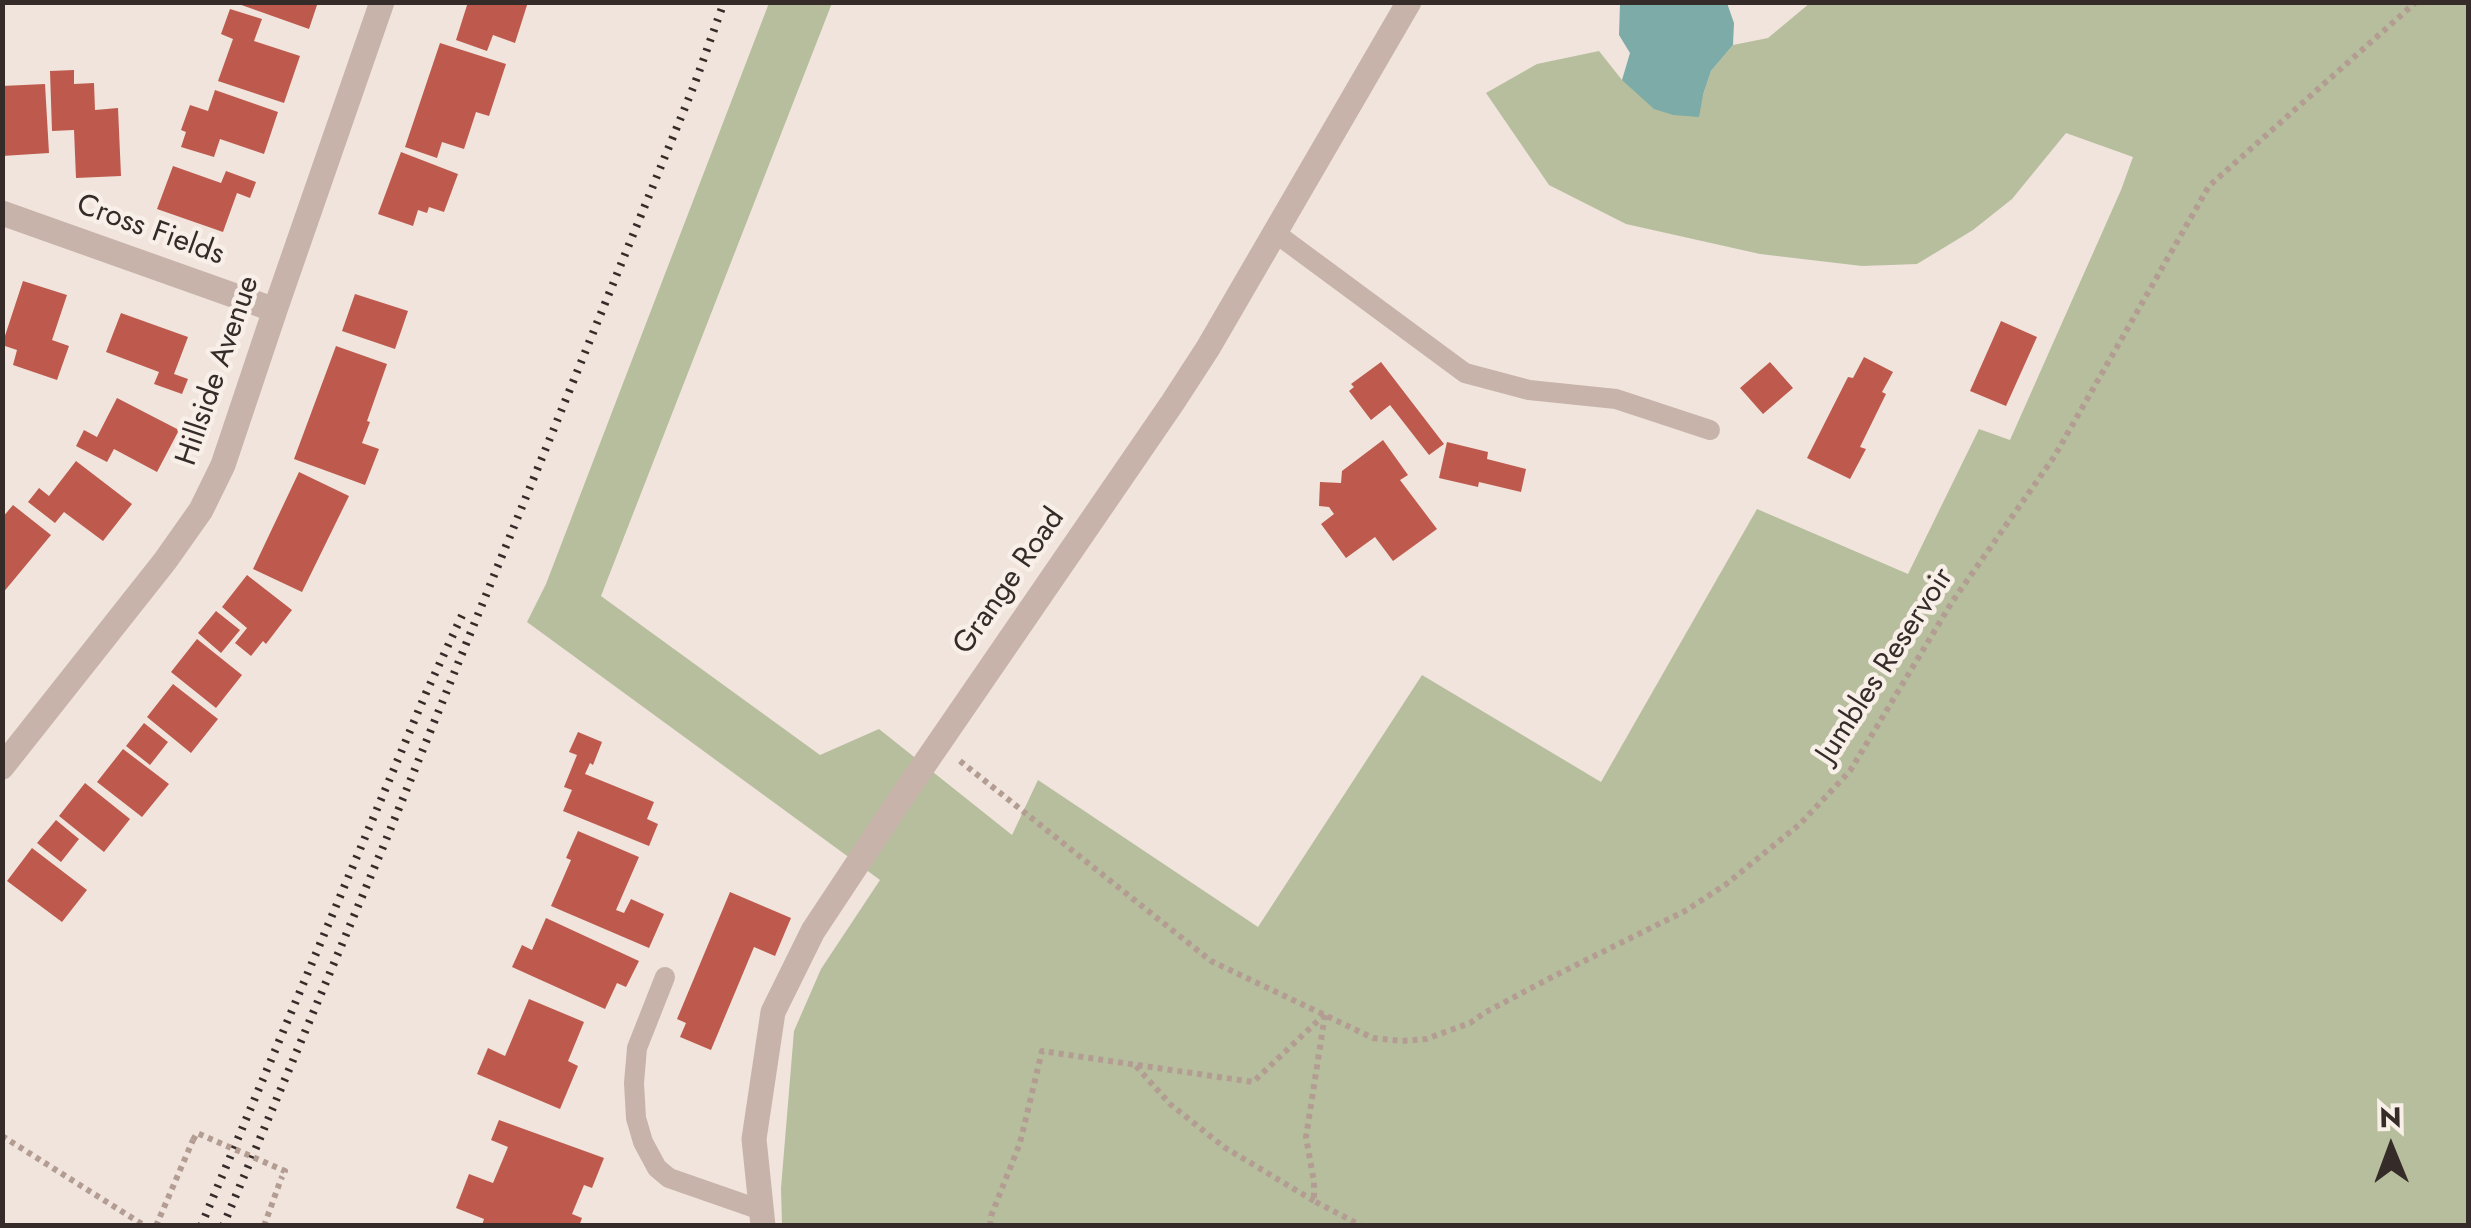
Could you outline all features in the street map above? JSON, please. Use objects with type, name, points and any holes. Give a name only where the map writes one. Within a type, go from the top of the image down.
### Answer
[{"type":"street","name":"Hillside Avenue","points":[[2,767],[202,510],[223,465],[382,2]]},
{"type":"street","name":"Grange Road","points":[[762,1218],[754,1139],[773,1012],[813,930],[1174,402],[1409,2]]},
{"type":"street","name":"Cross Fields","points":[[2,213],[275,310]]},
{"type":"lane","points":[[1274,232],[1466,372],[1529,390],[1616,400],[1710,430]]},
{"type":"lane","points":[[666,977],[637,1048],[636,1118],[643,1142],[657,1168],[668,1178],[762,1218]]},
{"type":"path","name":"Jumbles Reservoir","points":[[937,745],[1211,960],[1373,1038],[1426,1039],[1470,1023],[1686,911],[1800,824],[1850,771],[1952,602],[2054,457],[2210,186],[2416,2]]},
{"type":"path","points":[[990,1226],[1020,1142],[1042,1051],[1253,1082],[1325,1014]]},
{"type":"path","points":[[1314,1201],[1306,1137],[1325,1014]]},
{"type":"path","points":[[1135,1065],[1170,1104],[1224,1147],[1362,1226]]},
{"type":"path","points":[[156,1226],[197,1132],[285,1171],[264,1226]]},
{"type":"path","points":[[2,1136],[145,1226]]},
{"type":"green space","points":[[769,3],[832,3],[601,596],[820,755],[879,729],[1012,835],[1038,780],[1258,927],[1422,675],[1601,782],[1757,509],[1908,574],[1979,429],[2010,440],[2133,157],[2066,133],[2012,199],[1973,230],[1917,264],[1862,266],[1760,254],[1626,224],[1549,185],[1486,93],[1537,64],[1599,51],[1622,80],[1703,95],[1711,71],[1733,45],[1768,38],[1810,3],[2468,3],[2468,1225],[782,1225],[781,1188],[794,1031],[821,969],[880,880],[527,622],[546,584]]},
{"type":"water","points":[[1620,3],[1727,3],[1734,23],[1733,45],[1711,71],[1699,117],[1654,109],[1622,80],[1630,53],[1619,35]]},
{"type":"building","points":[[233,2],[318,2],[309,29]]},
{"type":"building","points":[[468,2],[528,2],[515,43],[493,35],[487,51],[456,40]]},
{"type":"building","points":[[230,9],[262,19],[254,41],[300,56],[284,103],[218,81],[233,39],[221,34]]},
{"type":"building","points":[[440,43],[506,64],[489,116],[476,112],[464,149],[442,142],[437,158],[405,147]]},
{"type":"building","points":[[74,70],[74,84],[94,83],[95,110],[118,108],[121,176],[76,178],[74,130],[52,131],[50,71]]},
{"type":"building","points":[[45,84],[49,153],[2,156],[2,86]]},
{"type":"building","points":[[215,90],[278,112],[264,154],[220,139],[214,157],[181,147],[186,132],[181,130],[190,105],[208,111]]},
{"type":"building","points":[[401,152],[458,174],[444,212],[429,207],[427,213],[418,210],[413,226],[378,214]]},
{"type":"building","points":[[173,166],[221,183],[226,171],[256,182],[250,198],[237,193],[223,232],[157,209]]},
{"type":"building","points":[[23,281],[67,295],[52,340],[69,346],[57,380],[13,365],[17,350],[2,345]]},
{"type":"building","points":[[355,294],[408,311],[395,349],[342,331]]},
{"type":"building","points":[[121,313],[188,337],[174,374],[188,379],[182,394],[154,384],[159,372],[106,352]]},
{"type":"building","points":[[2001,321],[2037,337],[2006,406],[1970,391]]},
{"type":"building","points":[[336,346],[387,364],[362,443],[379,449],[365,485],[294,459]]},
{"type":"building","points":[[1864,357],[1893,372],[1860,447],[1866,449],[1850,479],[1807,458],[1848,377],[1853,378]]},
{"type":"building","points":[[1381,362],[1444,444],[1429,455],[1390,405],[1371,420],[1349,391],[1354,387],[1351,384]]},
{"type":"building","points":[[1770,362],[1793,388],[1763,414],[1740,388]]},
{"type":"building","points":[[117,398],[179,430],[157,472],[114,449],[107,462],[76,446],[84,430],[97,437]]},
{"type":"building","points":[[1383,440],[1408,475],[1400,480],[1437,529],[1393,561],[1375,537],[1346,558],[1321,524],[1334,514],[1329,507],[1319,506],[1320,482],[1341,483],[1342,471]]},
{"type":"building","points":[[1447,442],[1488,452],[1487,459],[1526,469],[1521,492],[1439,478]]},
{"type":"building","points":[[76,461],[132,504],[103,541],[64,512],[55,523],[28,502],[39,488],[49,496]]},
{"type":"building","points":[[299,472],[349,496],[302,592],[253,569]]},
{"type":"building","points":[[13,505],[51,535],[2,594],[2,518]]},
{"type":"building","points":[[247,575],[292,610],[266,644],[263,641],[251,656],[235,643],[247,628],[222,607]]},
{"type":"building","points":[[216,611],[240,630],[221,653],[198,633]]},
{"type":"building","points":[[197,639],[242,675],[216,708],[171,672]]},
{"type":"building","points":[[173,684],[218,719],[191,753],[147,717]]},
{"type":"building","points":[[144,723],[168,742],[150,765],[126,746]]},
{"type":"building","points":[[578,732],[602,742],[585,774],[654,802],[647,819],[658,824],[649,846],[563,811],[572,790],[564,787],[577,755],[569,752]]},
{"type":"building","points":[[123,749],[169,784],[142,817],[97,782]]},
{"type":"building","points":[[85,783],[130,819],[104,852],[59,816]]},
{"type":"building","points":[[56,820],[79,839],[61,862],[37,843]]},
{"type":"building","points":[[578,831],[639,857],[616,910],[624,913],[631,899],[664,914],[649,948],[551,906],[571,860],[566,858]]},
{"type":"building","points":[[32,848],[87,890],[62,922],[7,881]]},
{"type":"building","points":[[730,892],[791,918],[775,956],[754,947],[711,1050],[680,1037],[686,1023],[677,1019]]},
{"type":"building","points":[[546,918],[639,961],[626,987],[617,983],[605,1009],[512,967],[522,945],[532,950]]},
{"type":"building","points":[[529,999],[584,1022],[568,1061],[578,1066],[560,1109],[477,1074],[488,1048],[505,1056]]},
{"type":"building","points":[[499,1120],[604,1158],[592,1188],[584,1185],[572,1214],[582,1218],[579,1226],[484,1226],[484,1219],[456,1208],[469,1174],[493,1183],[508,1147],[491,1140]]},
{"type":"railway","points":[[223,1226],[386,840],[695,83],[724,2]]},
{"type":"railway","points":[[201,1226],[465,609]]}]
